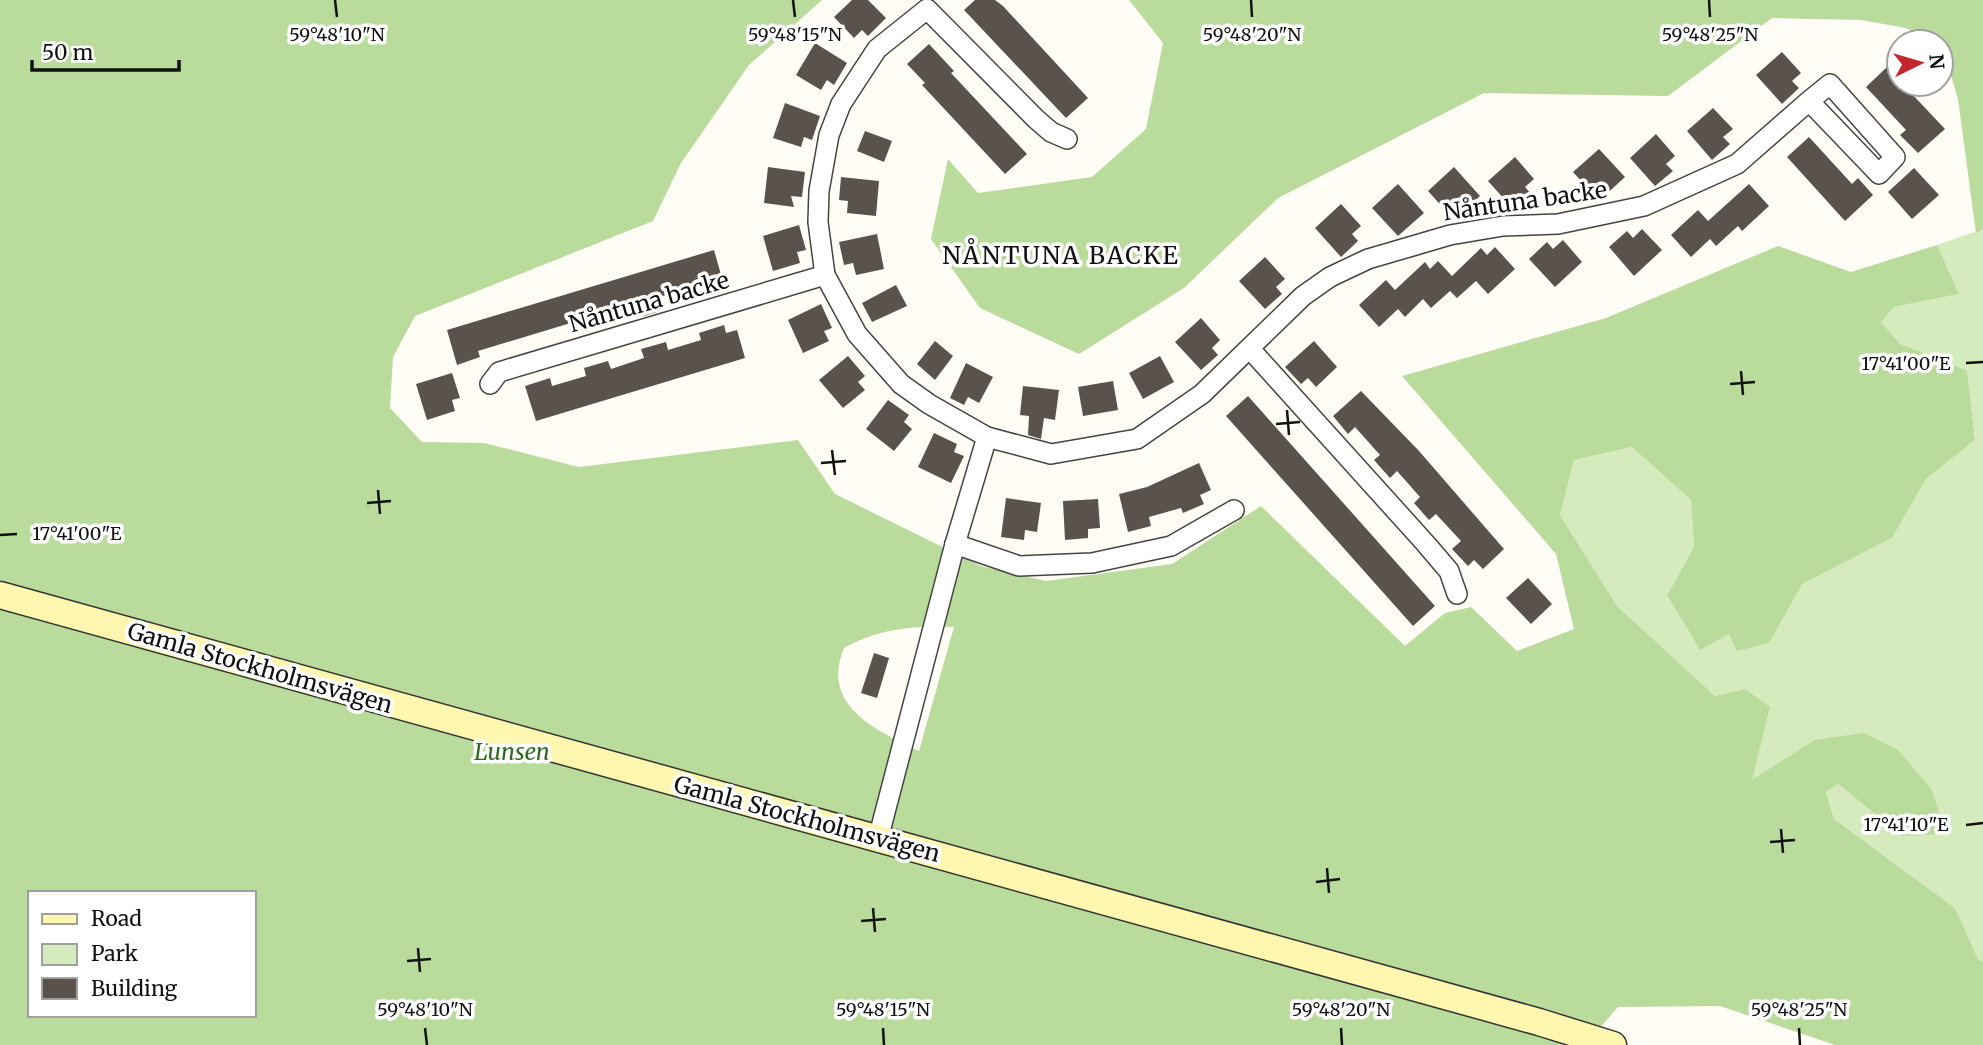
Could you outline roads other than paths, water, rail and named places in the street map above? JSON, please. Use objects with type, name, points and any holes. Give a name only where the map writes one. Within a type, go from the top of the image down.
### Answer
[{"type":"main road","name":"Gamla Stockholmsvägen","points":[[0,595],[1539,1022],[1613,1045]]},
{"type":"street","name":"Nåntuna backe","points":[[1067,139],[1051,132],[1036,119],[926,9],[877,49],[841,104],[829,135],[819,191],[818,222],[825,275],[857,334],[880,363],[929,404],[987,437],[1051,454],[1137,439],[1202,394],[1303,296],[1330,277],[1368,259],[1450,235],[1503,226],[1558,224],[1644,206],[1737,164],[1808,101],[1830,84],[1895,157],[1879,174],[1808,101]]},
{"type":"street","name":"Nåntuna backe","points":[[491,384],[499,372],[825,275]]},
{"type":"street","points":[[1250,349],[1434,553],[1449,571],[1457,594]]},
{"type":"street","points":[[878,839],[955,544],[987,437]]},
{"type":"street","points":[[955,544],[1019,566],[1092,562],[1171,546],[1234,510]]},
{"type":"district","name":"NÅNTUNA BACKE","points":[[1061,256]]},
{"type":"park label","name":"Lunsen","points":[[512,752]]}]
